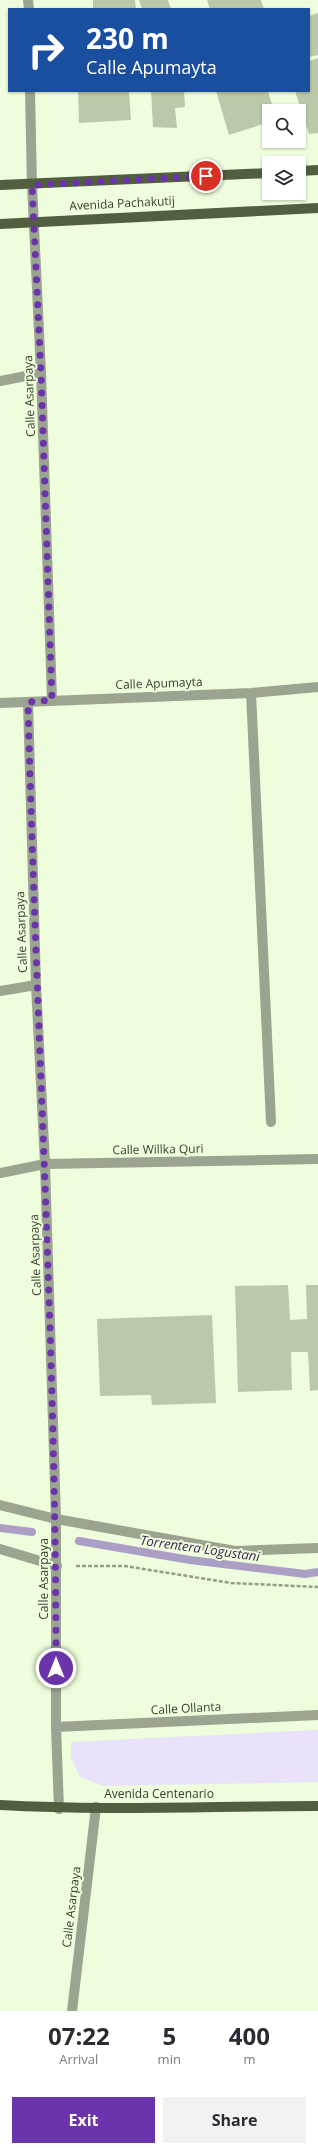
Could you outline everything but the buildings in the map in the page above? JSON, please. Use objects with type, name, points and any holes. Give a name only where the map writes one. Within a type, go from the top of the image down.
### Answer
[{"type":"main road","points":[[306,171],[318,170]]},
{"type":"main road","name":"Avenida Pachakutij","points":[[0,185],[32,185],[262,173]]},
{"type":"main road","name":"Avenida Pachakutij","points":[[0,224],[34,220],[318,208]]},
{"type":"main road","name":"Avenida Centenario","points":[[0,1805],[59,1809],[96,1807],[318,1806]]},
{"type":"street","name":"Calle Asarpaya","points":[[30,92],[32,185],[41,373],[52,700]]},
{"type":"street","points":[[0,381],[41,373]]},
{"type":"street","name":"Calle Apumayta","points":[[0,703],[251,693],[318,687]]},
{"type":"street","points":[[251,693],[271,1122]]},
{"type":"street","name":"Calle Asarpaya","points":[[28,702],[36,985],[45,1164],[56,1519],[56,1727],[59,1809]]},
{"type":"street","points":[[0,991],[36,985]]},
{"type":"street","name":"Calle Willka Quri","points":[[0,1172],[45,1164],[318,1159]]},
{"type":"street","points":[[0,1505],[56,1519],[236,1551],[318,1548]]},
{"type":"street","points":[[0,1549],[57,1566]]},
{"type":"street","name":"Calle Ollanta","points":[[56,1727],[318,1715]]},
{"type":"street","name":"Calle Asarpaya","points":[[72,2011],[96,1807]]},
{"type":"path","points":[[57,1566],[125,1566],[231,1583],[318,1587]]},
{"type":"shaded area","points":[[318,1730],[318,1782],[103,1786],[80,1777],[71,1758],[71,1742]]},
{"type":"waterway","name":"Torrentera Logustani","points":[[0,1528],[32,1532]]},
{"type":"waterway","name":"Torrentera Logustani","points":[[79,1541],[190,1560],[305,1574],[318,1572]]},
{"type":"route","points":[[56,1668],[56,1519],[45,1164],[36,985],[28,702],[52,700],[41,373],[32,185],[206,176]]}]
